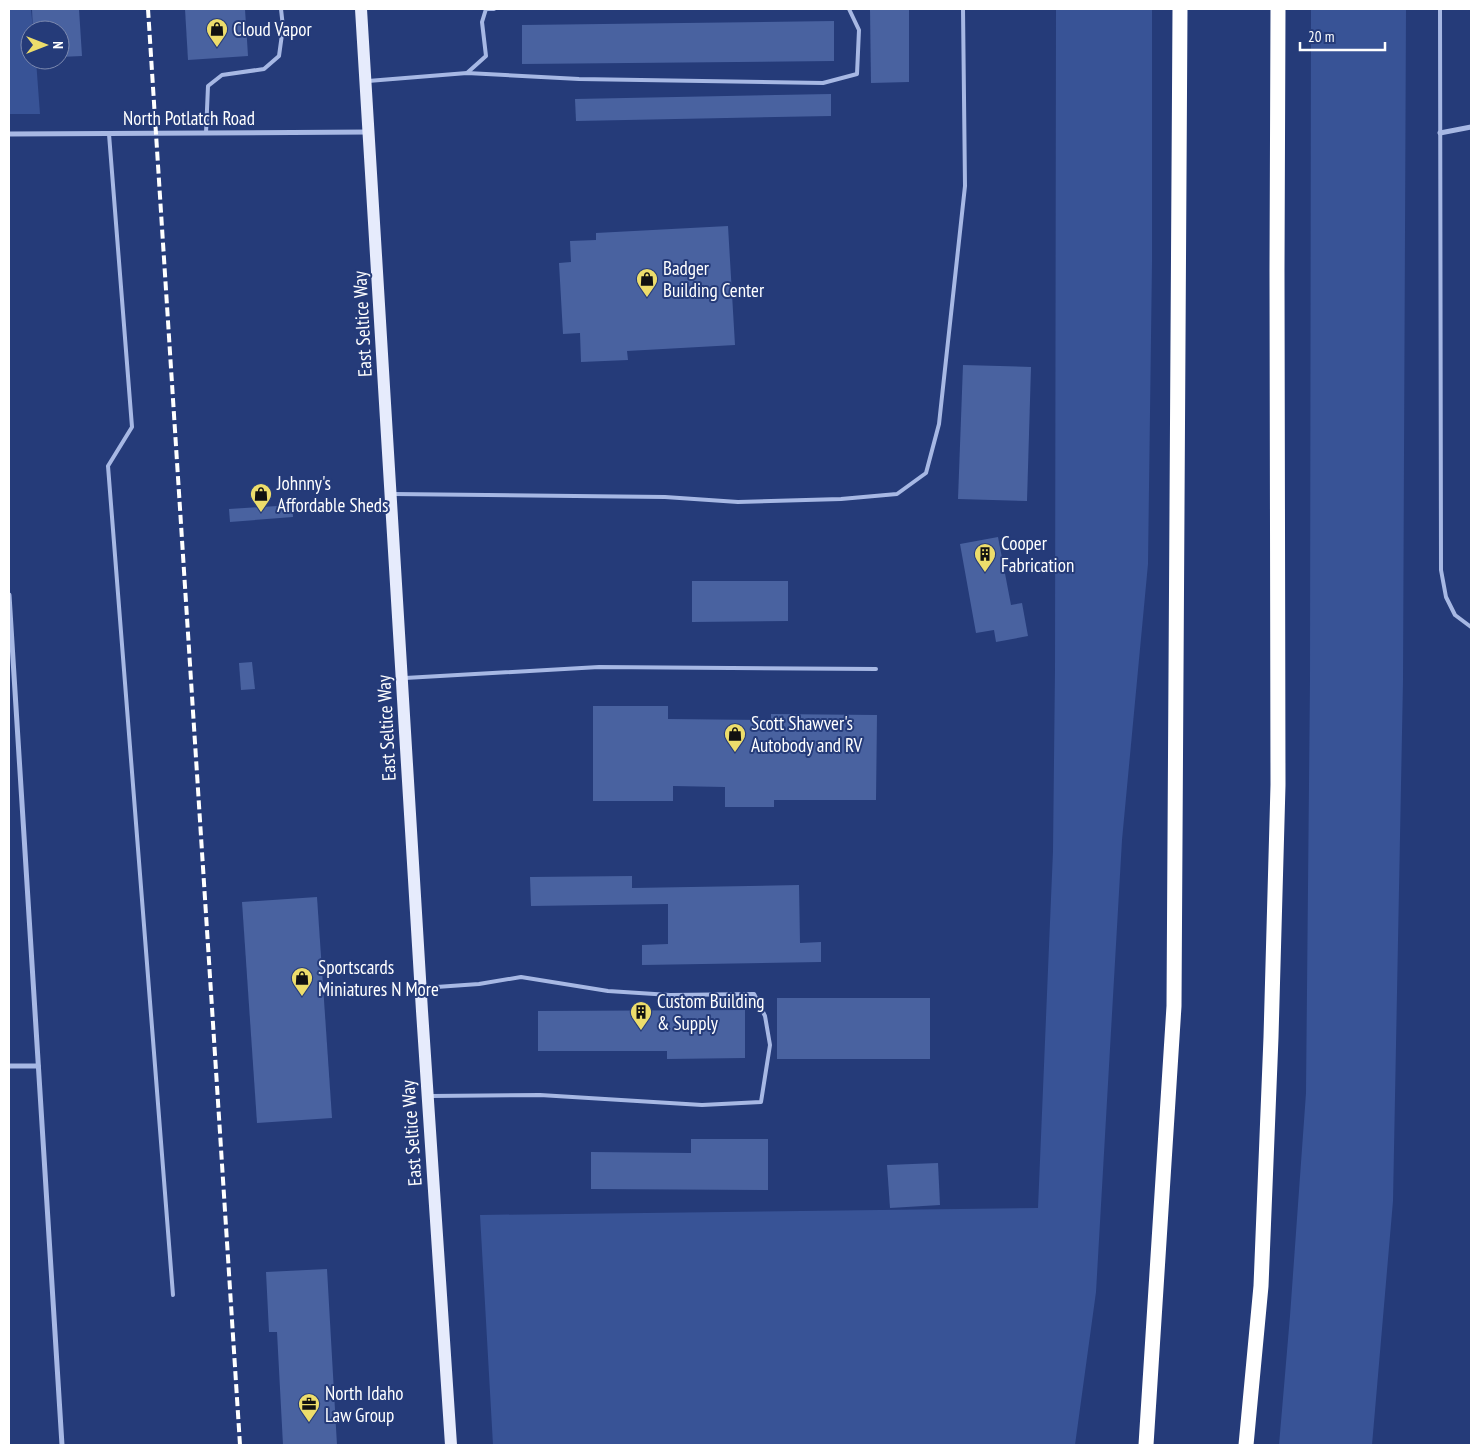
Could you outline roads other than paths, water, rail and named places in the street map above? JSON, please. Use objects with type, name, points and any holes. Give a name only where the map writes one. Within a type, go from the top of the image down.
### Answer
[{"type":"highway","points":[[1146,1445],[1174,1006],[1180,9]]},
{"type":"highway","points":[[1246,1445],[1261,1276],[1271,1037],[1278,785],[1276,270],[1278,9]]},
{"type":"main road","name":"East Seltice Way","points":[[361,9],[420,989],[451,1445]]},
{"type":"street","points":[[1440,133],[1471,127]]},
{"type":"street","name":"North Potlatch Road","points":[[9,134],[369,132]]},
{"type":"street","points":[[9,594],[62,1445]]},
{"type":"street","points":[[9,1066],[38,1066]]},
{"type":"lane","points":[[206,133],[208,86],[222,75],[264,69],[279,56],[283,26],[281,9]]},
{"type":"lane","points":[[467,73],[486,56],[482,22],[486,9],[494,9]]},
{"type":"lane","points":[[366,82],[467,73],[579,79],[823,83],[857,74],[858,30],[849,9]]},
{"type":"lane","points":[[391,494],[666,497],[738,502],[841,499],[897,494],[926,473],[938,424],[965,186],[963,9]]},
{"type":"lane","points":[[1440,9],[1441,570],[1446,597],[1455,615],[1471,627]]},
{"type":"lane","points":[[108,134],[132,426],[108,466],[173,1295]]},
{"type":"lane","points":[[402,678],[599,667],[876,669]]},
{"type":"lane","points":[[420,989],[479,984],[521,977],[608,992],[670,995],[754,994],[765,1016],[770,1046],[761,1102],[702,1105],[540,1095],[428,1096]]},
{"type":"railway","points":[[148,9],[240,1445]]},
{"type":"place","name":"Cloud Vapor","points":[[217,48]]},
{"type":"place","name":"Badger Building Center","points":[[647,298]]},
{"type":"place","name":"Johnny's Affordable Sheds","points":[[261,513]]},
{"type":"place","name":"Cooper Fabrication","points":[[985,573]]},
{"type":"place","name":"Scott Shawver's Autobody and RV","points":[[735,753]]},
{"type":"place","name":"Sportscards Miniatures N More","points":[[302,997]]},
{"type":"place","name":"Custom Building & Supply","points":[[641,1031]]},
{"type":"place","name":"North Idaho Law Group","points":[[309,1423]]}]
